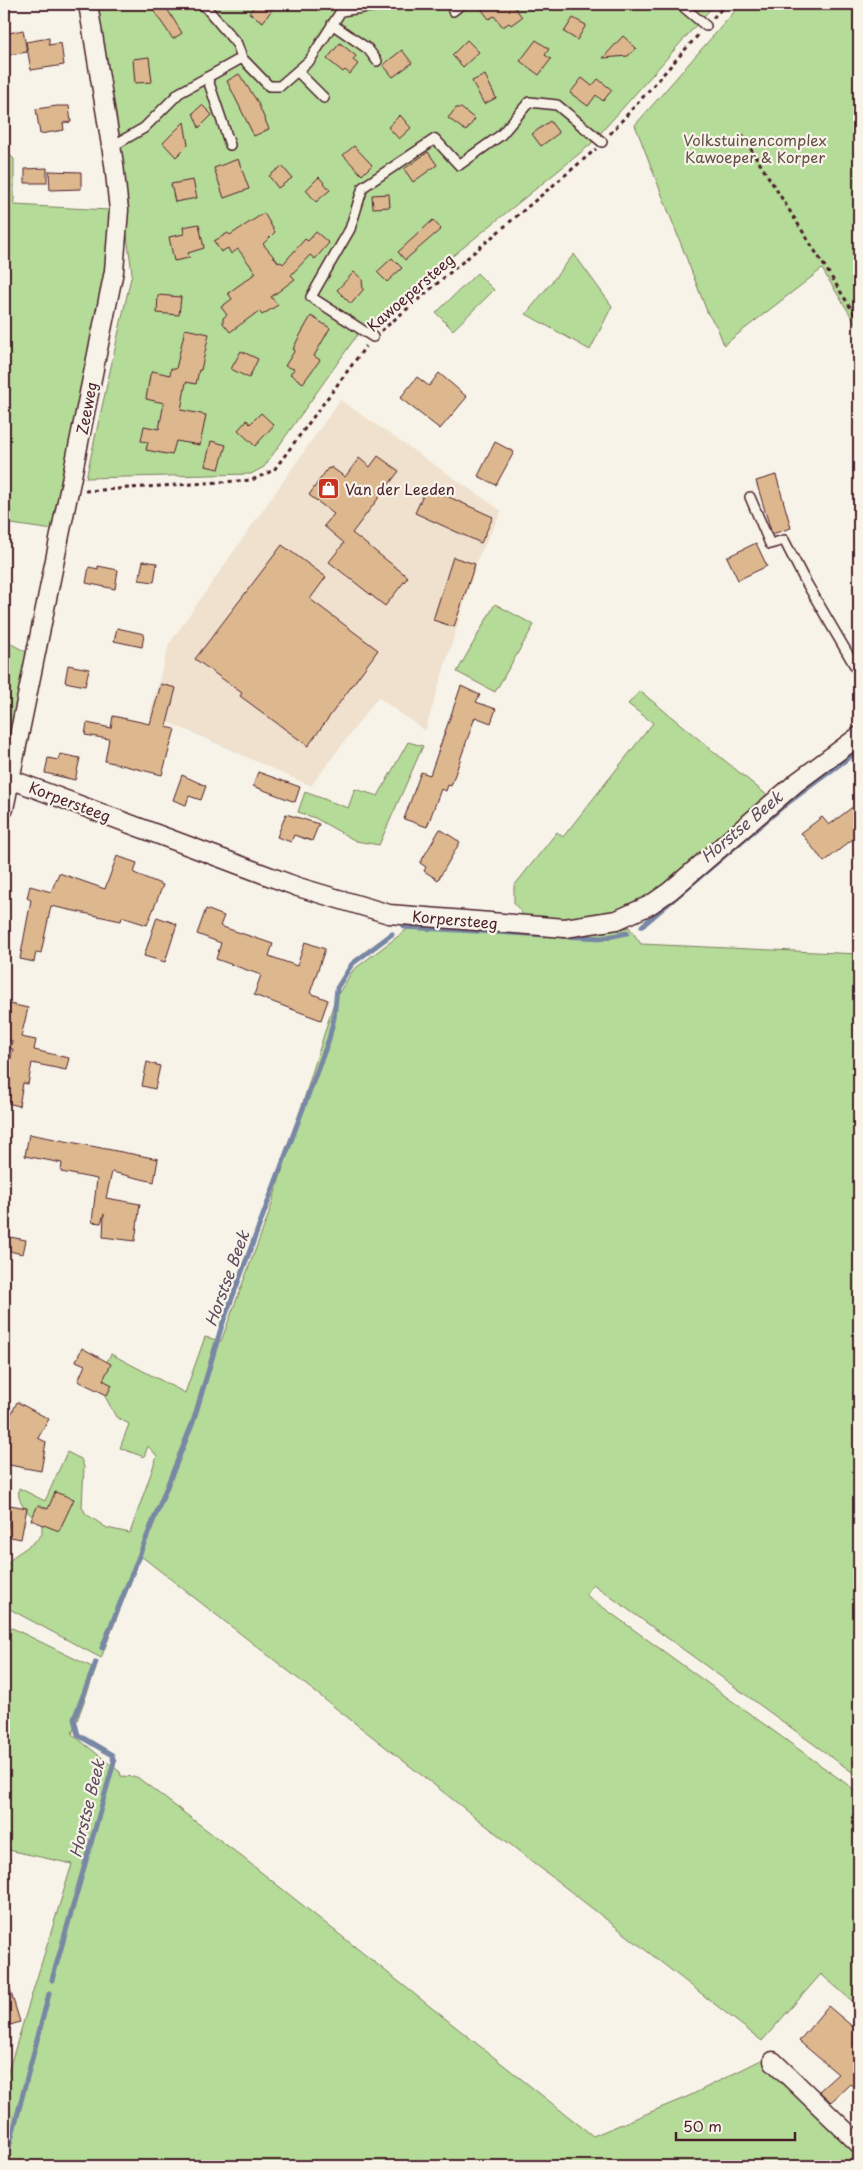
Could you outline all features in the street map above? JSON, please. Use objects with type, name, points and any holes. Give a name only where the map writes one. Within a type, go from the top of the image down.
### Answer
[{"type":"street","name":"Zeeweg","points":[[4,809],[114,271],[119,210],[88,4]]},
{"type":"street","name":"Korpersteeg","points":[[10,779],[298,887],[389,914],[565,928],[617,920],[650,905],[670,891],[797,782],[859,736]]},
{"type":"street","points":[[773,2061],[859,2144]]},
{"type":"lane","points":[[203,4],[238,44],[242,58],[269,86],[280,86],[310,60],[332,24],[339,7],[390,4]]},
{"type":"lane","points":[[453,11],[462,4]]},
{"type":"lane","points":[[680,4],[706,26]]},
{"type":"lane","points":[[332,24],[368,49],[377,61]]},
{"type":"lane","points":[[111,147],[144,128],[179,93],[242,58]]},
{"type":"lane","points":[[297,71],[324,98]]},
{"type":"lane","points":[[207,77],[230,145]]},
{"type":"lane","points":[[373,337],[311,297],[350,229],[363,187],[435,140],[458,165],[501,135],[529,102],[557,105],[602,142]]},
{"type":"lane","points":[[750,497],[770,544],[784,540],[803,577],[859,673]]},
{"type":"path","name":"Kawoepersteeg","points":[[69,492],[252,480],[274,470],[373,337],[593,152],[726,4]]},
{"type":"path","points":[[742,134],[859,321]]},
{"type":"shaded area","points":[[340,400],[502,511],[478,558],[425,731],[378,697],[311,786],[150,714],[169,644]]},
{"type":"green space","points":[[96,4],[715,4],[590,145],[360,331],[264,467],[251,474],[86,478],[132,273]]},
{"type":"green space","name":"Volkstuinencomplex Kawoeper & Korper","points":[[741,4],[859,4],[859,329],[822,269],[724,345],[717,327],[708,314],[635,125]]},
{"type":"green space","points":[[4,156],[11,156],[14,159],[14,205],[109,210],[110,239],[101,302],[53,530],[4,523]]},
{"type":"green space","points":[[574,254],[612,306],[590,350],[526,314]]},
{"type":"green space","points":[[477,273],[494,290],[453,330],[436,313]]},
{"type":"green space","points":[[495,604],[534,625],[495,692],[457,672]]},
{"type":"green space","points":[[4,640],[28,653],[4,766]]},
{"type":"green space","points":[[640,691],[768,796],[657,893],[641,902],[609,914],[593,917],[525,917],[514,903],[514,886],[557,832],[563,837],[653,723],[628,704]]},
{"type":"green space","points":[[408,742],[423,746],[379,845],[356,841],[315,818],[298,812],[305,792],[348,808],[355,789],[378,796]]},
{"type":"green space","points":[[417,922],[578,934],[601,933],[629,927],[641,944],[859,954],[859,1777],[593,1584],[586,1595],[859,1793],[859,2007],[821,1974],[762,2041],[141,1556],[101,1658],[4,1606],[4,1577],[8,1565],[17,1554],[42,1534],[42,1525],[22,1504],[19,1488],[45,1501],[67,1452],[81,1459],[84,1467],[82,1507],[86,1514],[107,1528],[130,1533],[157,1456],[148,1446],[144,1457],[120,1448],[129,1424],[116,1417],[97,1381],[111,1354],[185,1393],[205,1337],[221,1341],[268,1216],[335,999],[353,970]]},
{"type":"green space","points":[[4,1624],[96,1669],[72,1734],[120,1772],[121,1776],[137,1777],[237,1853],[593,2136],[689,2096],[763,2059],[859,2151],[859,2166],[4,2166],[4,2085],[72,1864],[4,1849]]},
{"type":"building","points":[[149,4],[164,4],[182,33],[173,39]]},
{"type":"building","points":[[256,4],[276,4],[263,22],[249,13]]},
{"type":"building","points":[[485,4],[512,4],[522,17],[511,25],[509,23],[503,27],[494,16],[489,19],[482,10],[487,6]]},
{"type":"building","points":[[573,18],[586,25],[577,40],[564,32]]},
{"type":"building","points":[[23,30],[27,52],[4,56],[4,34]]},
{"type":"building","points":[[623,36],[636,48],[628,56],[603,58]]},
{"type":"building","points":[[49,38],[49,45],[61,43],[64,65],[31,70],[26,42]]},
{"type":"building","points":[[467,40],[479,52],[463,67],[452,55]]},
{"type":"building","points":[[536,40],[549,49],[545,55],[551,59],[539,75],[520,61]]},
{"type":"building","points":[[340,43],[356,56],[353,60],[358,64],[350,74],[345,70],[343,72],[327,59]]},
{"type":"building","points":[[402,50],[412,63],[393,77],[383,65]]},
{"type":"building","points":[[149,57],[152,82],[135,83],[133,59]]},
{"type":"building","points":[[239,74],[257,101],[269,129],[254,136],[227,81]]},
{"type":"building","points":[[485,75],[496,98],[484,104],[472,81]]},
{"type":"building","points":[[582,78],[592,86],[598,79],[612,90],[603,101],[596,95],[588,106],[570,93]]},
{"type":"building","points":[[202,105],[212,115],[199,128],[193,113]]},
{"type":"building","points":[[69,106],[71,122],[63,123],[64,130],[40,134],[36,109]]},
{"type":"building","points":[[456,108],[461,108],[475,119],[466,131],[448,118]]},
{"type":"building","points":[[400,115],[411,128],[399,139],[388,127]]},
{"type":"building","points":[[550,121],[559,133],[541,146],[532,134]]},
{"type":"building","points":[[184,122],[188,145],[176,157],[163,143]]},
{"type":"building","points":[[354,146],[372,165],[362,175],[343,155]]},
{"type":"building","points":[[428,152],[437,165],[413,182],[404,169]]},
{"type":"building","points":[[238,159],[249,189],[224,198],[214,168]]},
{"type":"building","points":[[282,166],[292,178],[278,188],[269,176]]},
{"type":"building","points":[[47,168],[47,183],[25,183],[25,169]]},
{"type":"building","points":[[49,171],[81,172],[81,189],[50,190]]},
{"type":"building","points":[[319,177],[330,190],[316,202],[306,190]]},
{"type":"building","points":[[193,180],[197,198],[175,202],[171,184]]},
{"type":"building","points":[[389,194],[390,207],[373,208],[372,195]]},
{"type":"building","points":[[264,213],[275,232],[263,244],[279,263],[283,264],[305,239],[308,241],[316,232],[329,243],[315,259],[310,255],[291,275],[295,279],[271,297],[278,305],[262,315],[259,311],[230,332],[223,323],[223,318],[227,315],[221,307],[232,299],[228,293],[256,273],[238,249],[231,254],[228,248],[221,252],[214,241],[228,233],[230,235]]},
{"type":"building","points":[[433,220],[441,229],[405,260],[398,252]]},
{"type":"building","points":[[199,224],[204,248],[188,253],[189,258],[174,261],[169,237],[184,234],[183,227]]},
{"type":"building","points":[[392,258],[402,268],[387,282],[377,272]]},
{"type":"building","points":[[354,272],[362,279],[363,290],[351,304],[337,290]]},
{"type":"building","points":[[158,295],[181,297],[179,315],[157,313]]},
{"type":"building","points":[[311,316],[330,328],[314,356],[320,360],[303,383],[290,374],[294,369],[285,366]]},
{"type":"building","points":[[185,329],[209,334],[196,384],[186,382],[181,410],[206,415],[200,445],[176,441],[172,455],[146,450],[148,442],[141,441],[144,426],[159,429],[164,403],[146,399],[150,375],[152,371],[170,375],[171,368],[176,369]]},
{"type":"building","points":[[241,351],[258,359],[249,378],[231,369]]},
{"type":"building","points":[[439,373],[467,397],[440,429],[400,398],[417,377],[429,386]]},
{"type":"building","points":[[261,413],[274,425],[255,446],[238,430],[247,420],[250,424]]},
{"type":"building","points":[[211,441],[226,445],[219,469],[205,466]]},
{"type":"building","points":[[495,442],[514,452],[496,485],[478,476]]},
{"type":"building","points":[[378,456],[399,471],[352,533],[408,577],[385,606],[329,562],[344,543],[324,526],[334,514],[309,495],[328,468],[330,469],[331,467],[345,477],[359,458],[370,467]]},
{"type":"building","points":[[776,475],[791,528],[772,534],[756,481]]},
{"type":"building","points":[[427,487],[493,517],[481,543],[415,513]]},
{"type":"building","points":[[756,543],[767,566],[738,580],[727,557]]},
{"type":"building","points":[[282,545],[326,577],[310,599],[378,650],[308,746],[240,696],[242,693],[195,659]]},
{"type":"building","points":[[453,557],[475,564],[454,627],[433,620]]},
{"type":"building","points":[[143,561],[157,563],[154,582],[139,580]]},
{"type":"building","points":[[98,566],[118,570],[115,589],[86,583],[89,567],[98,569]]},
{"type":"building","points":[[117,628],[144,634],[142,647],[114,641]]},
{"type":"building","points":[[68,665],[89,669],[85,686],[65,682]]},
{"type":"building","points":[[161,684],[176,688],[166,727],[175,729],[162,775],[105,761],[109,739],[85,735],[87,723],[111,728],[113,716],[150,724]]},
{"type":"building","points":[[461,686],[480,695],[476,702],[496,709],[491,723],[475,717],[451,786],[448,785],[446,791],[441,789],[427,827],[404,819],[421,772],[430,775]]},
{"type":"building","points":[[60,754],[80,758],[75,780],[45,773],[48,758],[58,760]]},
{"type":"building","points":[[258,772],[300,787],[295,802],[253,786]]},
{"type":"building","points":[[182,775],[206,786],[201,800],[189,796],[186,805],[173,800]]},
{"type":"building","points":[[859,802],[859,834],[824,862],[801,833],[822,817],[829,825]]},
{"type":"building","points":[[286,814],[319,824],[312,841],[294,835],[291,842],[277,837]]},
{"type":"building","points":[[440,829],[460,842],[438,880],[424,871],[426,867],[420,863]]},
{"type":"building","points":[[117,856],[137,863],[134,873],[163,885],[147,925],[122,917],[121,921],[51,906],[41,953],[36,952],[34,962],[20,959],[31,900],[27,898],[30,886],[51,892],[59,873],[105,889]]},
{"type":"building","points":[[206,909],[224,916],[220,926],[273,944],[269,956],[297,966],[305,942],[325,949],[310,993],[328,1000],[321,1020],[254,995],[261,975],[216,959],[221,943],[197,934]]},
{"type":"building","points":[[157,917],[177,924],[165,962],[144,956]]},
{"type":"building","points":[[10,1004],[28,1008],[21,1037],[36,1040],[34,1050],[69,1058],[66,1070],[32,1063],[28,1084],[23,1083],[19,1106],[4,1102],[6,1079],[13,1049],[10,1049],[12,1041],[4,1039],[4,1028]]},
{"type":"building","points":[[147,1062],[160,1066],[155,1089],[142,1086]]},
{"type":"building","points":[[29,1134],[158,1159],[154,1182],[112,1172],[106,1198],[140,1204],[135,1241],[103,1237],[104,1214],[101,1223],[92,1222],[97,1179],[61,1172],[62,1163],[25,1156]]},
{"type":"building","points":[[5,1236],[26,1240],[23,1254],[4,1250]]},
{"type":"building","points":[[82,1348],[111,1364],[103,1380],[112,1385],[107,1395],[78,1381],[85,1365],[76,1361]]},
{"type":"building","points":[[17,1402],[49,1419],[38,1438],[46,1442],[41,1471],[4,1464],[4,1422],[7,1423]]},
{"type":"building","points":[[55,1492],[74,1499],[59,1531],[31,1520],[38,1505],[48,1509]]},
{"type":"building","points":[[4,1504],[27,1508],[21,1539],[6,1536],[9,1522],[4,1520]]},
{"type":"building","points":[[4,1979],[7,1979],[20,2022],[4,2027]]},
{"type":"building","points":[[828,2006],[859,2032],[859,2091],[850,2084],[831,2102],[819,2091],[838,2074],[799,2041]]},
{"type":"waterway","name":"Horstse Beek","points":[[642,926],[781,808],[859,750]]},
{"type":"waterway","name":"Horstse Beek","points":[[404,927],[545,935]]},
{"type":"waterway","name":"Horstse Beek","points":[[563,936],[603,938],[627,933]]},
{"type":"waterway","name":"Horstse Beek","points":[[102,1648],[193,1422],[222,1325],[329,1039],[334,1018],[337,988],[352,964],[392,934]]},
{"type":"waterway","name":"Horstse Beek","points":[[52,1980],[114,1762],[112,1755],[78,1735],[74,1719],[96,1662]]},
{"type":"waterway","name":"Horstse Beek","points":[[4,2166],[49,1994]]},
{"type":"place","name":"Van der Leeden","points":[[329,488]]}]
